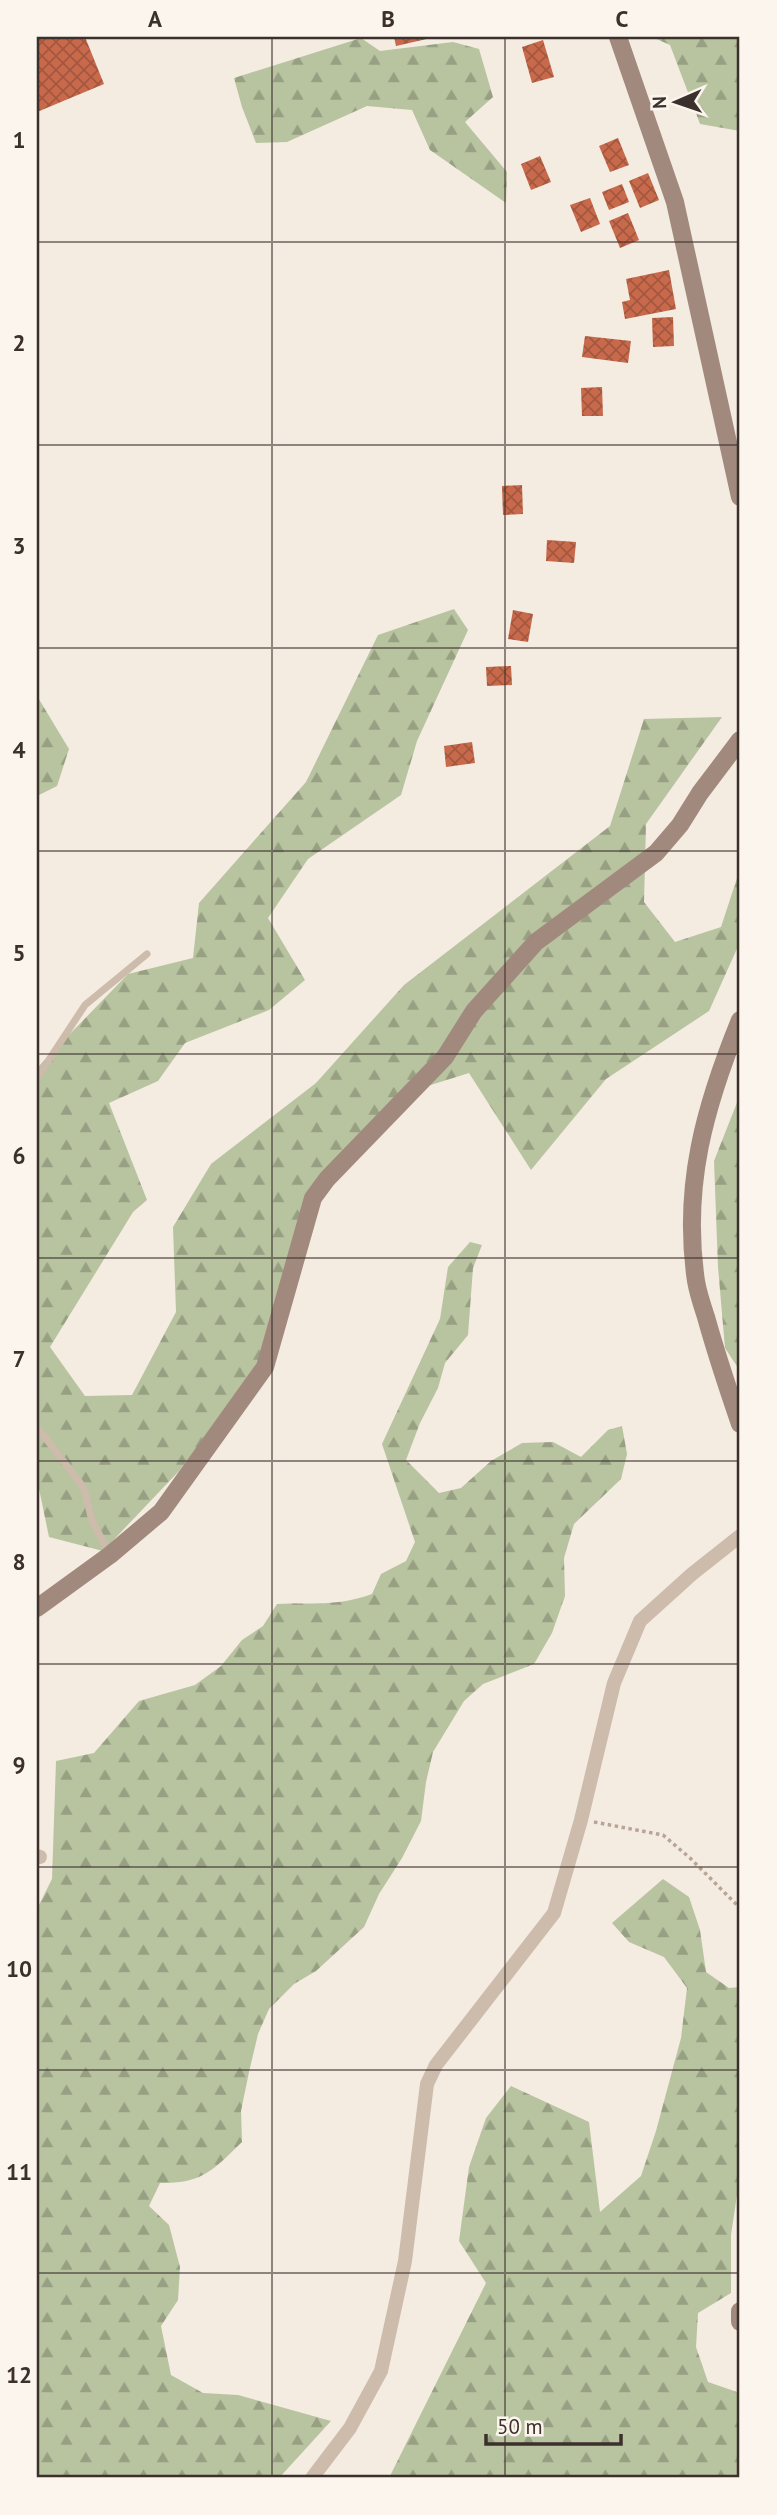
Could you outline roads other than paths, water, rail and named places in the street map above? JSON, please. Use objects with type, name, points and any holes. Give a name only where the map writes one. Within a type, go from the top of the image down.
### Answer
[{"type":"street","points":[[618,37],[675,202],[740,497]]},
{"type":"street","points":[[37,1608],[110,1555],[161,1512],[265,1367],[313,1198],[327,1179],[445,1057],[474,1011],[536,942],[656,853],[680,825],[700,793],[740,740]]},
{"type":"street","points":[[740,1020],[713,1088],[697,1150],[691,1230],[696,1283],[714,1348],[740,1424]]},
{"type":"street","points":[[312,2478],[350,2428],[381,2371],[405,2261],[427,2084],[436,2065],[554,1913],[581,1820],[614,1683],[640,1621],[692,1574],[740,1536]]},
{"type":"street","points":[[740,2311],[740,2322]]},
{"type":"lane","points":[[37,1078],[85,1005],[147,954]]},
{"type":"lane","points":[[37,1427],[84,1488],[92,1521],[110,1555]]}]
